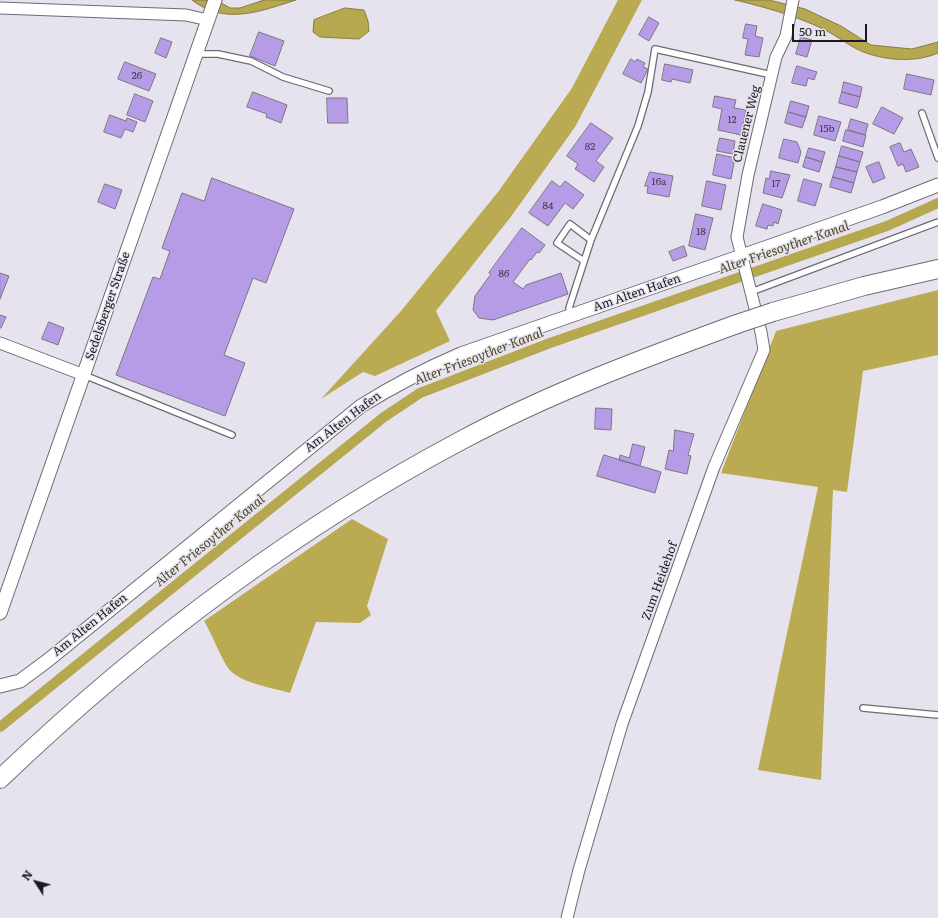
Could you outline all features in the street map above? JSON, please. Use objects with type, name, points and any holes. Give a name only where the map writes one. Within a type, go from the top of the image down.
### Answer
[{"type":"highway","points":[[0,780],[77,707],[179,623],[313,527],[367,493],[463,439],[561,392],[653,354],[773,312],[864,286],[938,269]]},
{"type":"street","name":"Sedelsberger Straße","points":[[0,612],[215,0]]},
{"type":"street","name":"Clauener Weg","points":[[743,262],[737,237],[748,175],[776,57],[786,36],[792,1]]},
{"type":"street","points":[[0,8],[209,17]]},
{"type":"street","name":"Am Alten Hafen","points":[[2,684],[20,681],[47,661],[361,406],[426,368],[571,316],[743,262],[917,195],[938,185]]},
{"type":"street","name":"Zum Heidehof","points":[[567,918],[579,870],[622,724],[714,467],[764,350],[762,332],[743,262]]},
{"type":"street","points":[[0,343],[84,375]]},
{"type":"lane","points":[[571,316],[569,308],[591,240],[638,126],[648,92],[655,49],[772,75]]},
{"type":"lane","points":[[197,54],[218,54],[251,61],[283,77],[329,91]]},
{"type":"lane","points":[[922,113],[938,158]]},
{"type":"lane","points":[[750,286],[938,222]]},
{"type":"lane","points":[[584,261],[557,243],[570,224],[591,240]]},
{"type":"lane","points":[[84,375],[232,435]]},
{"type":"lane","points":[[863,708],[938,715]]},
{"type":"shaded area","points":[[192,0],[216,0],[230,8],[240,8],[264,0],[296,0],[256,12],[230,14],[217,13]]},
{"type":"shaded area","points":[[618,0],[642,0],[575,127],[510,218],[436,311],[450,341],[375,376],[363,372],[321,399],[401,311],[498,192],[572,88]]},
{"type":"shaded area","points":[[735,0],[769,0],[805,9],[841,26],[871,45],[912,49],[938,42],[938,53],[921,58],[904,60],[877,56],[857,49],[813,24],[769,9]]},
{"type":"shaded area","points":[[345,8],[364,10],[368,21],[369,31],[359,39],[320,37],[313,32],[314,20]]},
{"type":"shaded area","points":[[938,290],[938,355],[863,371],[847,492],[833,490],[821,780],[758,770],[818,487],[721,473],[776,331]]},
{"type":"shaded area","points":[[352,519],[388,539],[367,606],[371,615],[360,623],[316,622],[290,693],[248,681],[233,673],[225,663],[204,621]]},
{"type":"building","points":[[649,17],[659,23],[649,41],[639,35]]},
{"type":"building","points":[[746,24],[757,26],[755,36],[763,38],[759,57],[745,55],[748,39],[743,38]]},
{"type":"building","points":[[259,32],[284,41],[275,66],[250,56]]},
{"type":"building","points":[[801,37],[812,40],[807,57],[796,54]]},
{"type":"building","points":[[161,38],[172,42],[166,58],[155,53]]},
{"type":"building","points":[[631,59],[635,62],[637,59],[645,63],[643,67],[648,69],[641,83],[623,74]]},
{"type":"building","points":[[125,62],[156,74],[149,91],[118,79]]},
{"type":"building","points":[[665,64],[693,70],[690,83],[672,79],[671,82],[662,80]]},
{"type":"building","points":[[797,66],[817,72],[814,80],[808,78],[806,86],[792,83]]},
{"type":"building","points":[[907,74],[934,80],[931,95],[904,89]]},
{"type":"building","points":[[844,82],[862,87],[860,97],[842,92]]},
{"type":"building","points":[[253,92],[287,105],[281,123],[266,117],[267,114],[247,107]]},
{"type":"building","points":[[842,92],[860,97],[857,108],[839,103]]},
{"type":"building","points":[[135,94],[153,101],[145,122],[127,115]]},
{"type":"building","points":[[715,96],[736,100],[734,108],[746,110],[741,135],[718,130],[722,109],[713,107]]},
{"type":"building","points":[[327,98],[347,98],[348,123],[328,123]]},
{"type":"building","points":[[791,101],[809,106],[806,117],[788,112]]},
{"type":"building","points":[[882,107],[903,118],[894,134],[873,124]]},
{"type":"building","points":[[788,112],[806,117],[802,128],[785,123]]},
{"type":"building","points":[[110,115],[126,121],[127,118],[137,122],[133,132],[125,129],[121,138],[104,132]]},
{"type":"building","points":[[819,116],[841,122],[835,141],[814,135]]},
{"type":"building","points":[[851,119],[868,124],[865,135],[848,130]]},
{"type":"building","points":[[591,123],[613,138],[596,161],[604,167],[594,182],[575,169],[578,164],[567,156]]},
{"type":"building","points":[[846,130],[866,135],[863,147],[843,141]]},
{"type":"building","points":[[720,138],[735,141],[733,154],[717,151]]},
{"type":"building","points":[[784,139],[797,142],[801,152],[798,163],[779,158]]},
{"type":"building","points":[[900,143],[904,152],[911,149],[919,167],[906,172],[903,164],[898,166],[890,147]]},
{"type":"building","points":[[842,146],[863,152],[860,162],[839,156]]},
{"type":"building","points":[[809,148],[825,152],[822,162],[806,157]]},
{"type":"building","points":[[717,154],[735,158],[731,179],[713,175]]},
{"type":"building","points":[[839,156],[860,162],[857,172],[836,167]]},
{"type":"building","points":[[806,157],[822,162],[819,172],[803,167]]},
{"type":"building","points":[[879,162],[885,178],[873,183],[866,167]]},
{"type":"building","points":[[836,167],[857,172],[854,183],[833,177]]},
{"type":"building","points":[[771,171],[790,175],[782,198],[763,193],[766,178],[769,179]]},
{"type":"building","points":[[650,172],[673,176],[669,197],[647,193],[648,186],[645,186]]},
{"type":"building","points":[[833,177],[854,183],[851,193],[830,187]]},
{"type":"building","points":[[212,178],[294,209],[266,283],[253,278],[224,355],[245,363],[225,416],[116,375],[153,277],[160,279],[170,251],[162,248],[182,193],[204,201]]},
{"type":"building","points":[[804,179],[822,184],[815,206],[798,201]]},
{"type":"building","points":[[552,181],[560,187],[565,181],[584,195],[573,209],[565,203],[548,226],[529,213]]},
{"type":"building","points":[[707,181],[726,185],[721,210],[702,206]]},
{"type":"building","points":[[105,184],[122,190],[115,209],[98,202]]},
{"type":"building","points":[[763,204],[782,210],[778,224],[774,222],[773,226],[768,225],[767,229],[756,226]]},
{"type":"building","points":[[696,214],[713,218],[705,250],[689,246]]},
{"type":"building","points":[[522,228],[545,245],[539,253],[537,252],[531,260],[530,259],[513,282],[523,289],[526,285],[561,273],[568,294],[493,320],[479,318],[473,310],[475,296],[491,274],[489,273]]},
{"type":"building","points":[[684,246],[687,256],[673,261],[669,252]]},
{"type":"building","points":[[0,273],[9,276],[0,299]]},
{"type":"building","points":[[0,315],[6,317],[1,328],[0,328]]},
{"type":"building","points":[[49,322],[64,328],[58,345],[42,339]]},
{"type":"building","points":[[596,408],[612,409],[611,430],[595,429]]},
{"type":"building","points":[[675,430],[694,434],[688,455],[691,456],[687,474],[665,469],[669,450],[673,451]]},
{"type":"building","points":[[633,444],[645,447],[640,466],[619,460],[620,455],[629,458]]},
{"type":"building","points":[[604,455],[661,472],[655,493],[597,476]]},
{"type":"waterway","name":"Alter Friesoyther Kanal","points":[[0,727],[384,417],[420,393],[550,343],[887,226],[938,203]]}]
